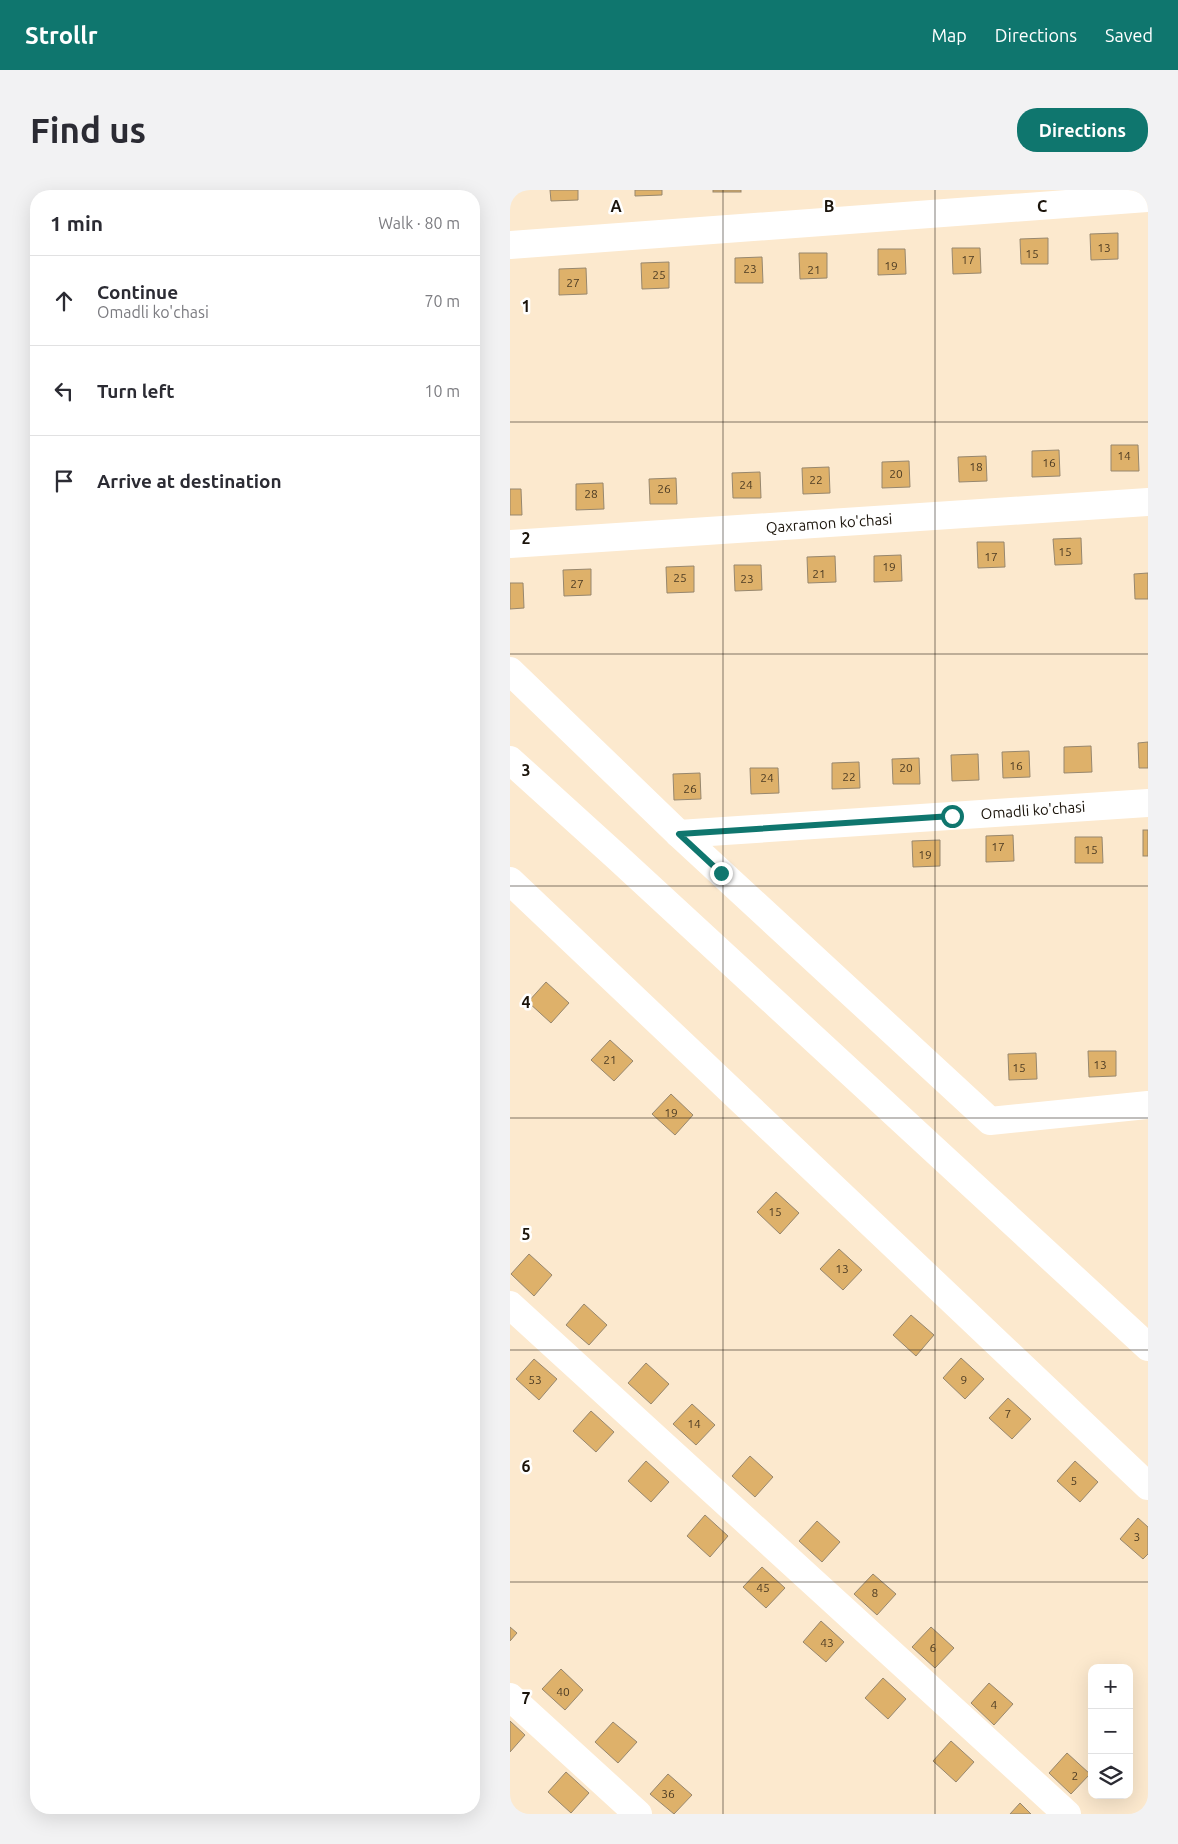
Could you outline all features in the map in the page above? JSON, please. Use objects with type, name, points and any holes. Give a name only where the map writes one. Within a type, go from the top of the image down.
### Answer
[{"type":"street","points":[[510,245],[1148,198]]},
{"type":"street","name":"Qaxramon ko'chasi","points":[[510,544],[1148,502]]},
{"type":"street","points":[[510,671],[679,834],[990,1121],[1148,1106]]},
{"type":"street","points":[[510,760],[1148,1347]]},
{"type":"street","name":"Omadli ko'chasi","points":[[679,834],[1148,802]]},
{"type":"street","points":[[510,881],[1148,1486]]},
{"type":"street","points":[[510,1306],[1067,1814]]},
{"type":"street","points":[[510,1697],[638,1814]]},
{"type":"building","points":[[550,190],[578,190],[578,200],[551,201]]},
{"type":"building","points":[[635,190],[662,190],[662,195],[635,196]]},
{"type":"building","points":[[713,190],[741,190],[741,192],[713,192]]},
{"type":"building","points":[[1118,233],[1118,259],[1091,260],[1090,234]]},
{"type":"building","points":[[1048,238],[1048,264],[1021,264],[1020,239]]},
{"type":"building","points":[[952,248],[980,248],[981,273],[953,274]]},
{"type":"building","points":[[878,249],[905,249],[906,274],[878,275]]},
{"type":"building","points":[[799,253],[827,253],[827,278],[800,279]]},
{"type":"building","points":[[762,257],[763,283],[735,283],[735,258]]},
{"type":"building","points":[[669,262],[669,288],[642,289],[641,263]]},
{"type":"building","points":[[586,268],[587,294],[559,295],[559,269]]},
{"type":"building","points":[[1111,445],[1138,445],[1139,471],[1111,471]]},
{"type":"building","points":[[1059,450],[1060,476],[1032,477],[1032,451]]},
{"type":"building","points":[[986,456],[987,481],[959,482],[958,457]]},
{"type":"building","points":[[909,461],[910,487],[882,488],[882,462]]},
{"type":"building","points":[[829,467],[830,493],[803,494],[802,468]]},
{"type":"building","points":[[760,472],[761,498],[733,498],[732,473]]},
{"type":"building","points":[[676,478],[677,504],[650,504],[649,479]]},
{"type":"building","points":[[603,483],[604,509],[576,510],[576,484]]},
{"type":"building","points":[[510,489],[521,489],[522,515],[510,515]]},
{"type":"building","points":[[1081,538],[1082,564],[1055,565],[1053,539]]},
{"type":"building","points":[[977,542],[1004,542],[1005,567],[978,568]]},
{"type":"building","points":[[901,555],[902,581],[874,582],[874,556]]},
{"type":"building","points":[[835,556],[836,582],[808,583],[807,557]]},
{"type":"building","points":[[734,565],[761,565],[762,590],[735,591]]},
{"type":"building","points":[[694,566],[694,592],[667,593],[666,567]]},
{"type":"building","points":[[591,569],[591,595],[564,596],[563,570]]},
{"type":"building","points":[[1148,573],[1148,599],[1135,599],[1134,574]]},
{"type":"building","points":[[510,583],[523,583],[524,608],[510,609]]},
{"type":"building","points":[[1148,742],[1148,768],[1139,768],[1138,743]]},
{"type":"building","points":[[1091,746],[1092,772],[1064,773],[1064,747]]},
{"type":"building","points":[[1029,751],[1030,777],[1003,778],[1002,752]]},
{"type":"building","points":[[978,754],[979,780],[952,781],[951,755]]},
{"type":"building","points":[[919,758],[920,784],[893,784],[892,759]]},
{"type":"building","points":[[859,762],[860,788],[832,789],[832,763]]},
{"type":"building","points":[[750,768],[778,768],[779,793],[751,794]]},
{"type":"building","points":[[700,773],[701,799],[674,800],[673,774]]},
{"type":"building","points":[[1143,830],[1148,830],[1148,856],[1143,856]]},
{"type":"building","points":[[1013,835],[1014,861],[986,862],[986,836]]},
{"type":"building","points":[[1075,837],[1102,837],[1103,863],[1075,863]]},
{"type":"building","points":[[940,840],[940,866],[913,867],[912,841]]},
{"type":"building","points":[[546,982],[569,1003],[551,1023],[528,1002]]},
{"type":"building","points":[[610,1040],[633,1061],[614,1081],[591,1060]]},
{"type":"building","points":[[1088,1051],[1116,1051],[1116,1076],[1089,1077]]},
{"type":"building","points":[[1036,1053],[1037,1079],[1009,1080],[1008,1054]]},
{"type":"building","points":[[671,1094],[693,1115],[675,1135],[652,1114]]},
{"type":"building","points":[[776,1192],[799,1213],[780,1234],[757,1212]]},
{"type":"building","points":[[839,1249],[862,1270],[843,1290],[820,1269]]},
{"type":"building","points":[[529,1254],[552,1275],[534,1296],[511,1274]]},
{"type":"building","points":[[584,1304],[607,1325],[589,1345],[566,1325]]},
{"type":"building","points":[[911,1315],[934,1335],[916,1356],[893,1335]]},
{"type":"building","points":[[961,1358],[984,1379],[965,1399],[943,1378]]},
{"type":"building","points":[[534,1359],[557,1379],[539,1400],[516,1379]]},
{"type":"building","points":[[646,1363],[669,1384],[651,1404],[628,1383]]},
{"type":"building","points":[[1008,1398],[1031,1419],[1012,1439],[989,1418]]},
{"type":"building","points":[[692,1404],[715,1425],[696,1445],[673,1424]]},
{"type":"building","points":[[591,1411],[614,1432],[596,1452],[573,1431]]},
{"type":"building","points":[[750,1456],[773,1477],[755,1497],[732,1476]]},
{"type":"building","points":[[646,1461],[669,1482],[651,1502],[628,1481]]},
{"type":"building","points":[[1075,1461],[1098,1482],[1080,1502],[1057,1481]]},
{"type":"building","points":[[705,1515],[728,1536],[710,1557],[687,1536]]},
{"type":"building","points":[[1138,1518],[1148,1527],[1148,1554],[1143,1559],[1120,1539]]},
{"type":"building","points":[[817,1521],[840,1542],[822,1562],[799,1541]]},
{"type":"building","points":[[762,1567],[785,1588],[766,1608],[743,1587]]},
{"type":"building","points":[[873,1574],[896,1594],[877,1615],[854,1594]]},
{"type":"building","points":[[821,1621],[844,1642],[826,1662],[803,1642]]},
{"type":"building","points":[[510,1627],[517,1633],[510,1641]]},
{"type":"building","points":[[931,1627],[954,1648],[935,1668],[912,1647]]},
{"type":"building","points":[[561,1669],[583,1690],[565,1710],[542,1689]]},
{"type":"building","points":[[883,1678],[906,1699],[888,1719],[865,1698]]},
{"type":"building","points":[[989,1683],[1013,1704],[994,1725],[971,1703]]},
{"type":"building","points":[[510,1721],[525,1735],[510,1752]]},
{"type":"building","points":[[613,1722],[637,1742],[618,1763],[595,1742]]},
{"type":"building","points":[[951,1741],[974,1762],[956,1782],[933,1761]]},
{"type":"building","points":[[1067,1753],[1088,1772],[1088,1776],[1071,1794],[1049,1773]]},
{"type":"building","points":[[566,1772],[589,1793],[571,1813],[548,1792]]},
{"type":"building","points":[[668,1774],[692,1795],[674,1814],[650,1794]]},
{"type":"building","points":[[1020,1803],[1031,1814],[1010,1814]]},
{"type":"route","points":[[721,873],[679,834],[952,816]]}]
